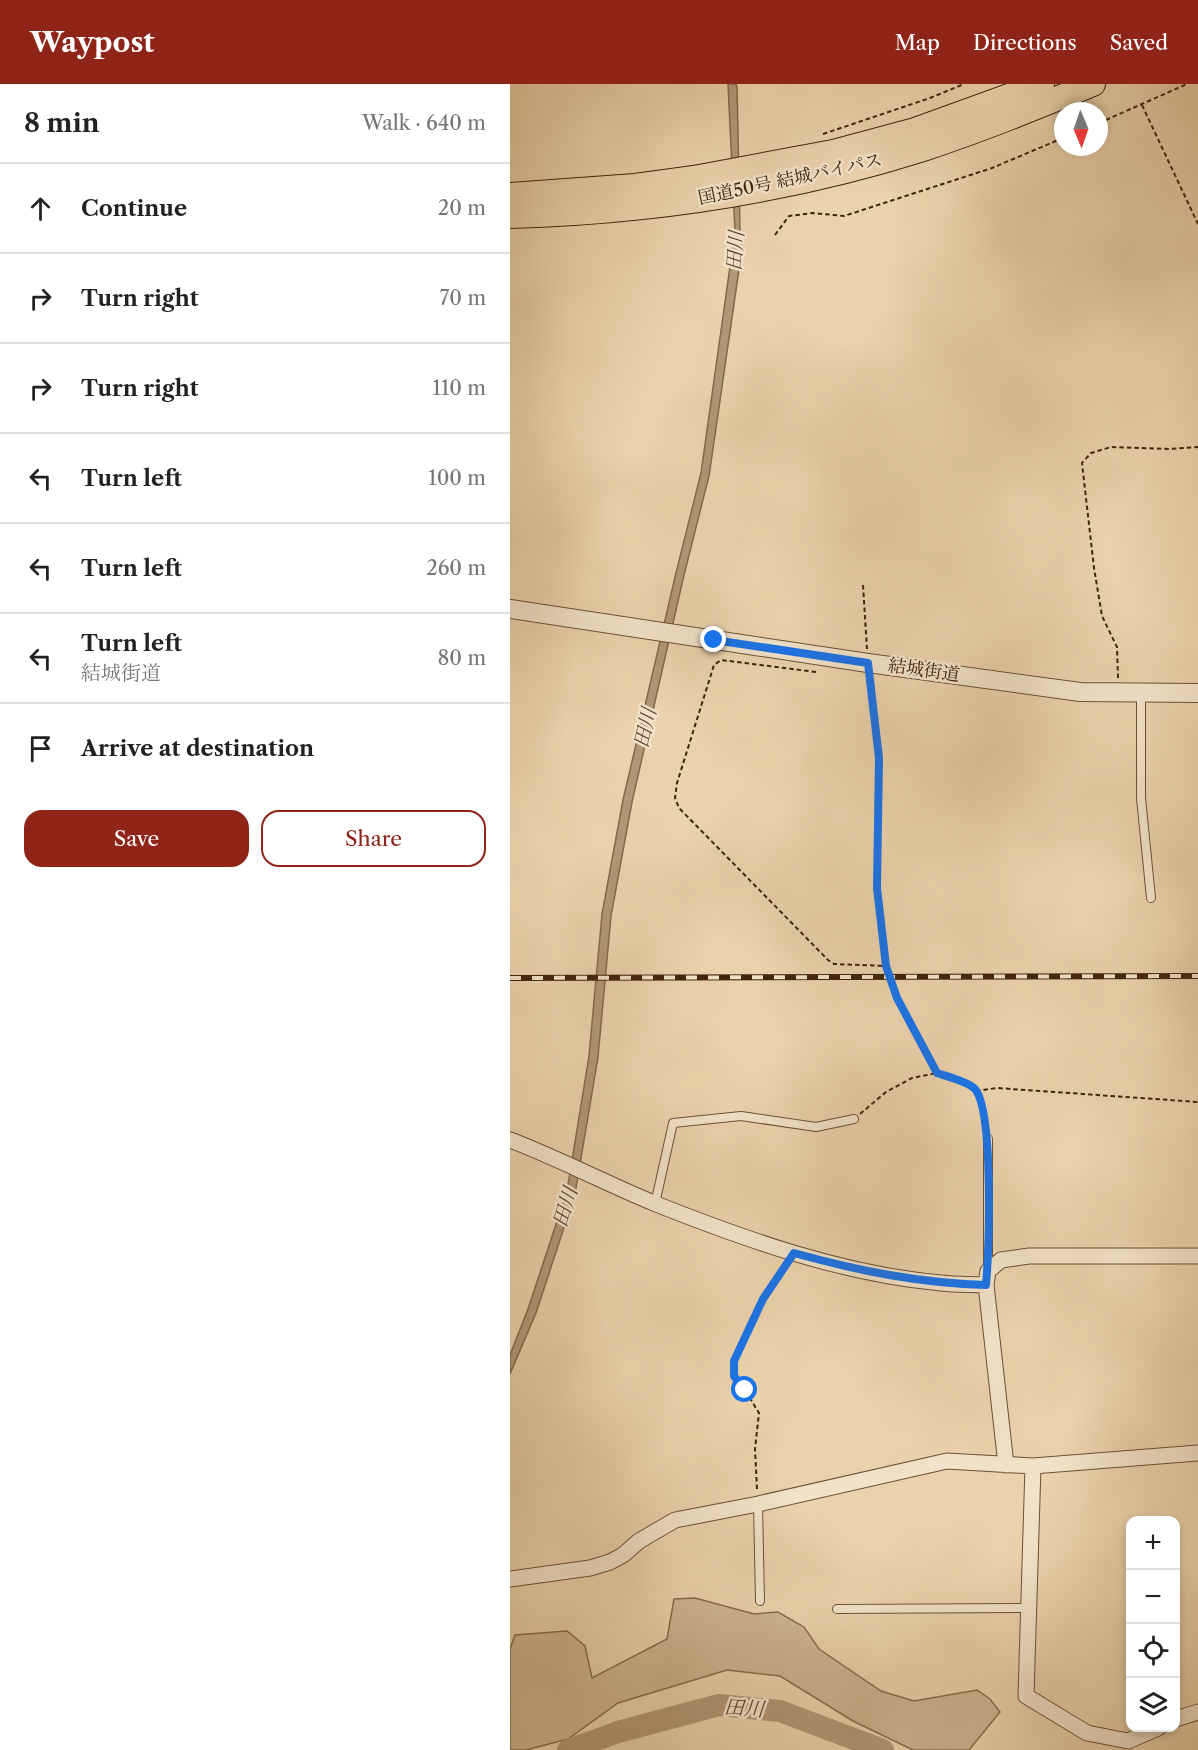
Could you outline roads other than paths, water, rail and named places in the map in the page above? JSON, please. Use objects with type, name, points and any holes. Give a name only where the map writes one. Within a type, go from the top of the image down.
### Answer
[{"type":"highway","name":"国道50号 結城バイパス","points":[[510,216],[597,211],[692,189],[777,174],[972,111],[1042,84]]},
{"type":"highway","name":"国道50号 結城バイパス","points":[[777,174],[824,176],[922,149],[979,130],[1093,84]]},
{"type":"highway","name":"国道50号 結城バイパス","points":[[510,195],[635,186],[692,189]]},
{"type":"street","name":"結城街道","points":[[510,609],[868,665],[1080,692],[1198,693]]},
{"type":"street","points":[[510,1140],[551,1155],[655,1203],[794,1253],[878,1274],[941,1284],[987,1278]]},
{"type":"street","points":[[1006,1465],[987,1278],[1001,1260],[1029,1256],[1198,1256]]},
{"type":"street","points":[[510,1579],[600,1565],[623,1555],[639,1541],[675,1520],[758,1504],[947,1461],[1033,1466],[1198,1453]]},
{"type":"street","points":[[1033,1466],[1026,1696],[1088,1733],[1128,1741],[1149,1732]]},
{"type":"street","points":[[1180,1718],[1198,1712]]},
{"type":"lane","points":[[1141,693],[1141,798],[1151,898]]},
{"type":"lane","points":[[655,1203],[674,1123],[741,1116],[816,1127],[854,1119]]},
{"type":"lane","points":[[987,1278],[988,1139]]},
{"type":"lane","points":[[758,1504],[760,1601]]},
{"type":"lane","points":[[837,1609],[1029,1608]]},
{"type":"water","points":[[728,84],[736,84],[737,87],[742,249],[709,476],[632,802],[611,916],[598,1057],[575,1194],[536,1313],[510,1374],[510,1355],[528,1309],[567,1191],[589,1056],[602,914],[623,800],[701,473],[735,231]]},
{"type":"waterway","name":"田川","points":[[568,1750],[618,1732],[719,1705],[780,1711],[883,1750]]},
{"type":"railway","points":[[510,978],[1198,976]]}]
